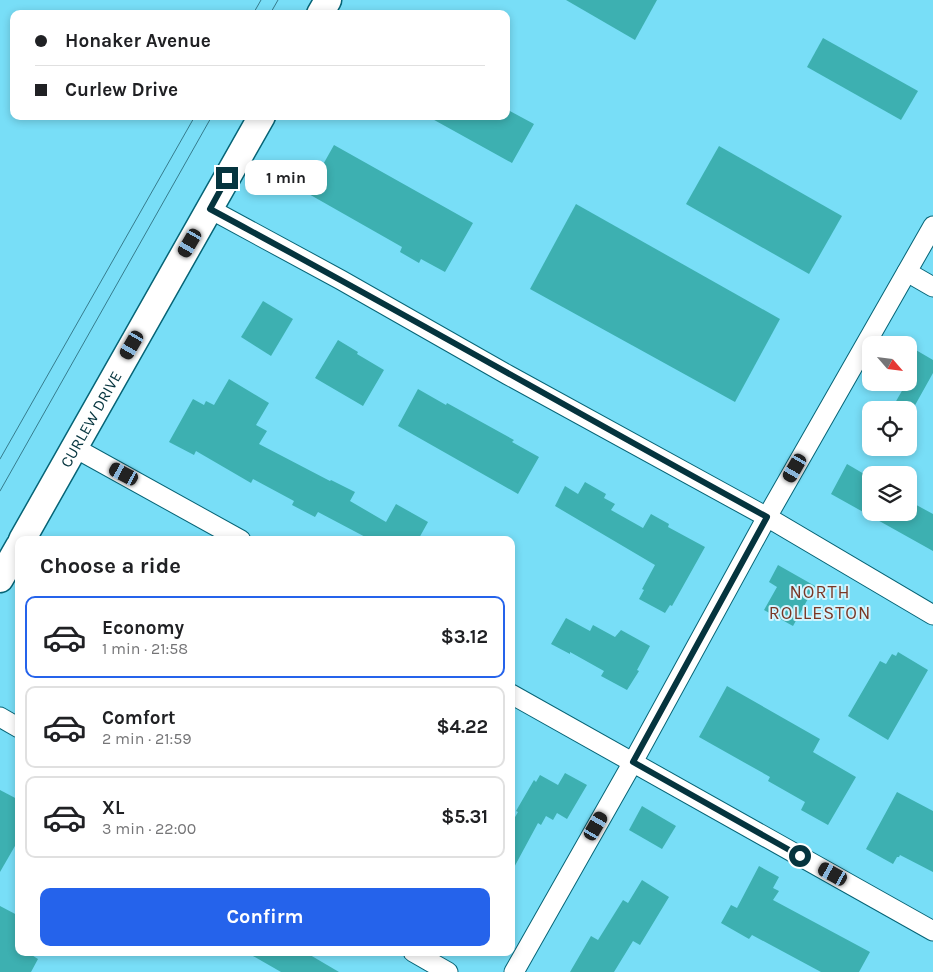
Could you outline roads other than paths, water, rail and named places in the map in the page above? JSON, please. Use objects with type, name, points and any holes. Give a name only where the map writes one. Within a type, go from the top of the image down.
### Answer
[{"type":"street","name":"CURLEW DRIVE","points":[[24,536],[260,120]]},
{"type":"street","points":[[210,209],[767,517],[933,615]]},
{"type":"street","points":[[514,972],[633,762],[767,517],[933,226]]},
{"type":"street","points":[[907,272],[933,287]]},
{"type":"street","points":[[74,448],[234,536]]},
{"type":"street","points":[[0,578],[15,553]]},
{"type":"street","points":[[515,696],[933,931]]},
{"type":"street","points":[[0,717],[15,726]]},
{"type":"street","points":[[420,956],[448,972]]},
{"type":"tram line","points":[[255,10],[261,0]]},
{"type":"tram line","points":[[272,10],[278,0]]},
{"type":"tram line","points":[[0,459],[193,120]]},
{"type":"tram line","points":[[0,491],[210,120]]},
{"type":"district","name":"NORTH ROLLESTON","points":[[820,602]]}]
